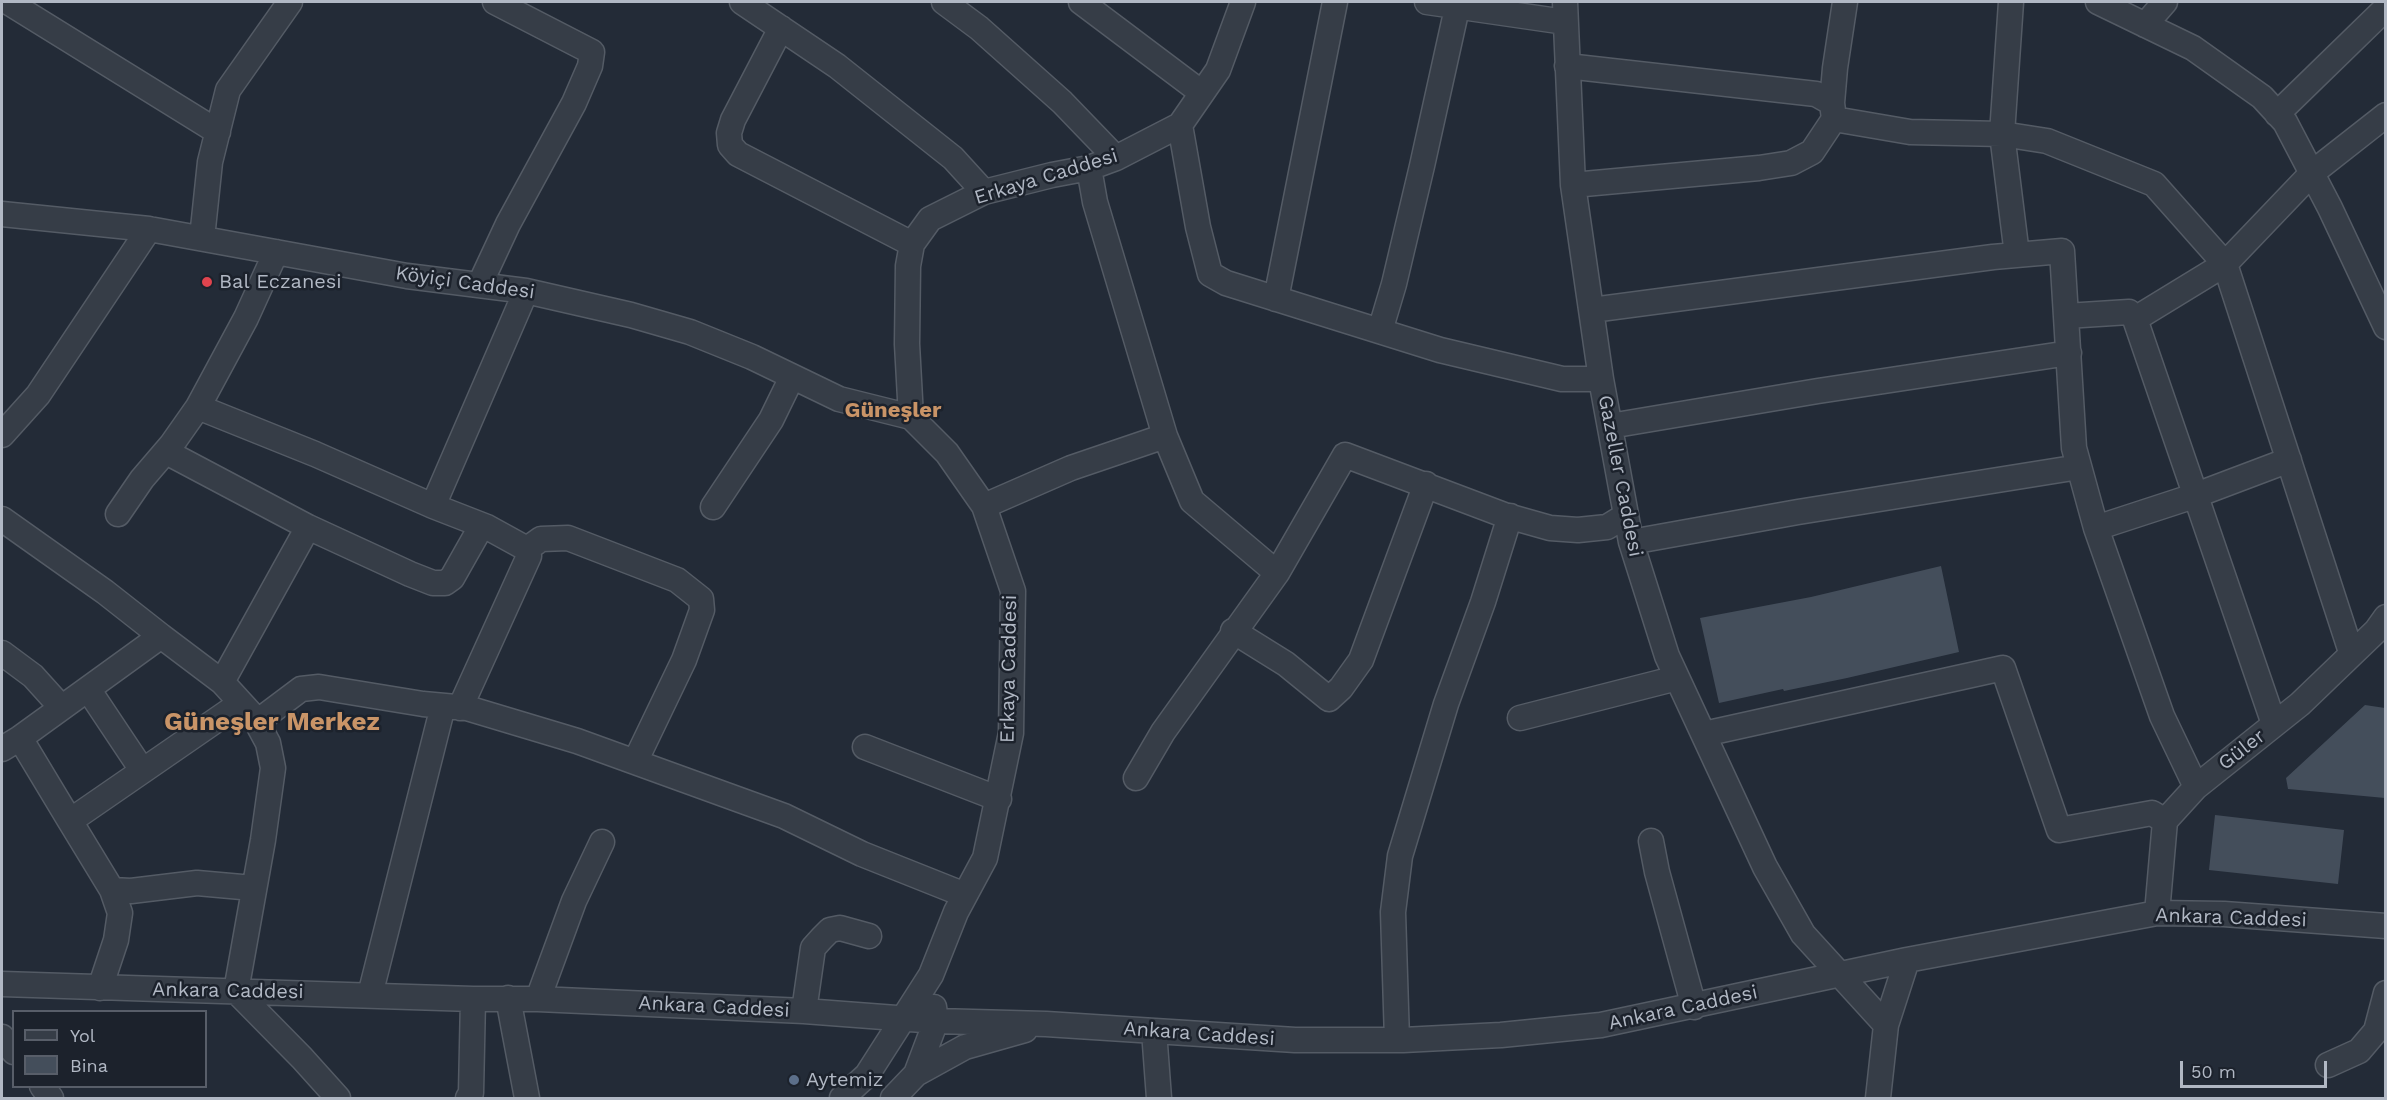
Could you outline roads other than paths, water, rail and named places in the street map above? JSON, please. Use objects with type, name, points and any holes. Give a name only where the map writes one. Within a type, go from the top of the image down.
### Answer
[{"type":"street","points":[[8,2],[218,132]]},
{"type":"street","points":[[202,238],[210,162],[228,90],[290,2]]},
{"type":"street","points":[[480,284],[508,224],[574,103],[590,66],[592,51],[495,2]]},
{"type":"street","points":[[742,2],[837,66],[953,158],[984,192]]},
{"type":"street","points":[[944,2],[979,28],[1062,102],[1116,158]]},
{"type":"street","points":[[1081,2],[1202,93]]},
{"type":"street","name":"Erkaya Caddesi","points":[[931,975],[941,946],[985,858],[999,799],[1011,733],[1013,591],[984,506],[947,453],[911,417],[907,344],[908,266],[912,244],[930,219],[984,192],[1089,168],[1116,158],[1180,125],[1218,69],[1243,2]]},
{"type":"street","points":[[1276,299],[1335,2]]},
{"type":"street","points":[[1427,2],[1457,8],[1565,12]]},
{"type":"street","points":[[1573,185],[1673,177],[1791,163],[1812,152],[1833,111],[1845,2]]},
{"type":"street","points":[[2011,2],[2002,134],[2016,255]]},
{"type":"street","points":[[2098,2],[2193,48],[2262,97],[2285,122],[2312,173],[2385,327]]},
{"type":"street","points":[[2145,25],[2165,2]]},
{"type":"street","points":[[1380,331],[1394,284],[1457,8]]},
{"type":"street","points":[[2277,114],[2385,8]]},
{"type":"street","name":"Gazeller Caddesi","points":[[1565,12],[1573,185],[1601,379],[1631,542],[1667,656],[1764,867],[1803,934],[1886,1025]]},
{"type":"street","points":[[781,28],[733,120],[729,140],[734,151],[912,244]]},
{"type":"street","points":[[1567,66],[1816,94],[1833,111],[1910,132],[2002,134],[2047,141],[2154,184],[2225,264],[2351,652]]},
{"type":"street","points":[[2135,319],[2225,264],[2312,173],[2385,116]]},
{"type":"street","points":[[1180,125],[1198,228],[1210,274],[1226,283],[1276,299],[1514,369],[1562,380],[1601,379]]},
{"type":"street","points":[[1089,168],[1095,202],[1165,435],[1192,501],[1277,573]]},
{"type":"street","name":"Köyiçi Caddesi","points":[[2,214],[149,228],[407,276],[526,291],[631,315],[690,332],[839,399],[911,417]]},
{"type":"street","points":[[2,434],[38,395],[149,228]]},
{"type":"street","points":[[1592,310],[2062,251],[2074,448],[2096,528],[2162,716],[2196,787]]},
{"type":"street","points":[[118,514],[198,407],[246,318],[276,252]]},
{"type":"street","points":[[433,506],[526,291]]},
{"type":"street","points":[[2066,316],[2129,312],[2135,319],[2274,724]]},
{"type":"street","points":[[1610,426],[1840,387],[2069,353]]},
{"type":"street","points":[[713,507],[771,420],[792,377]]},
{"type":"street","points":[[198,407],[482,525],[527,549],[529,556],[452,707],[370,995]]},
{"type":"street","points":[[984,506],[1071,468],[1165,435]]},
{"type":"street","points":[[172,444],[172,455],[308,527],[433,583],[445,583],[452,578],[482,525]]},
{"type":"street","points":[[1136,778],[1162,732],[1277,573],[1345,455],[1509,516],[1550,528],[1578,530],[1607,527],[1625,516]]},
{"type":"street","points":[[2096,528],[2196,495],[2289,460]]},
{"type":"street","points":[[1631,542],[1798,512],[2079,467]]},
{"type":"street","points":[[1233,631],[1286,664],[1329,699],[1361,660],[1426,484]]},
{"type":"street","points":[[1397,1040],[1393,912],[1400,856],[1446,704],[1483,602],[1509,516]]},
{"type":"street","points":[[2,519],[105,592],[222,682],[257,722],[268,743],[273,768],[263,840],[236,991],[338,1098]]},
{"type":"street","points":[[222,682],[308,527]]},
{"type":"street","points":[[527,549],[541,539],[568,538],[677,580],[701,599],[702,610],[684,660],[635,762]]},
{"type":"street","name":"Güler","points":[[2164,821],[2196,787],[2300,704],[2351,652],[2376,631],[2385,617]]},
{"type":"street","points":[[100,988],[116,940],[120,913],[112,890],[70,820],[11,744],[161,636]]},
{"type":"street","points":[[2,653],[33,676],[61,707]]},
{"type":"street","points":[[1704,734],[2003,668],[2059,830],[2152,813],[2164,821],[2157,913]]},
{"type":"street","points":[[1520,718],[1677,678]]},
{"type":"street","points":[[257,722],[301,689],[319,687],[452,707],[576,741],[784,816],[862,854],[965,895]]},
{"type":"street","points":[[88,688],[142,771]]},
{"type":"street","points":[[70,820],[241,703]]},
{"type":"street","points":[[865,747],[999,799]]},
{"type":"street","points":[[538,999],[574,900],[602,842]]},
{"type":"street","points":[[1651,842],[1694,1007]]},
{"type":"street","points":[[112,890],[131,891],[197,883],[253,888]]},
{"type":"street","name":"Ankara Caddesi","points":[[2,984],[473,999],[538,999],[804,1011],[936,1021],[1046,1024],[1295,1040],[1397,1040],[1501,1035],[1601,1025],[1907,960],[2157,913],[2224,914],[2385,926]]},
{"type":"street","points":[[804,1011],[813,948],[830,930],[840,928],[869,936]]},
{"type":"street","points":[[1878,1098],[1886,1025],[1907,960]]},
{"type":"street","points":[[842,1098],[867,1075],[931,975]]},
{"type":"street","points":[[916,1074],[936,1021],[931,975]]},
{"type":"street","points":[[2328,1065],[2359,1051],[2376,1031],[2385,993]]},
{"type":"street","points":[[508,998],[527,1098]]},
{"type":"street","points":[[468,1098],[471,1092],[473,999]]},
{"type":"street","points":[[893,1098],[916,1074],[965,1047],[1046,1024]]},
{"type":"street","points":[[1154,1031],[1159,1098]]},
{"type":"street","points":[[2,1037],[12,1050]]},
{"type":"place","name":"Bal Eczanesi","points":[[207,282]]},
{"type":"place","name":"Aytemiz","points":[[794,1080]]},
{"type":"district","name":"Güneşler","points":[[893,411]]},
{"type":"district","name":"Güneşler Merkez","points":[[272,722]]}]
